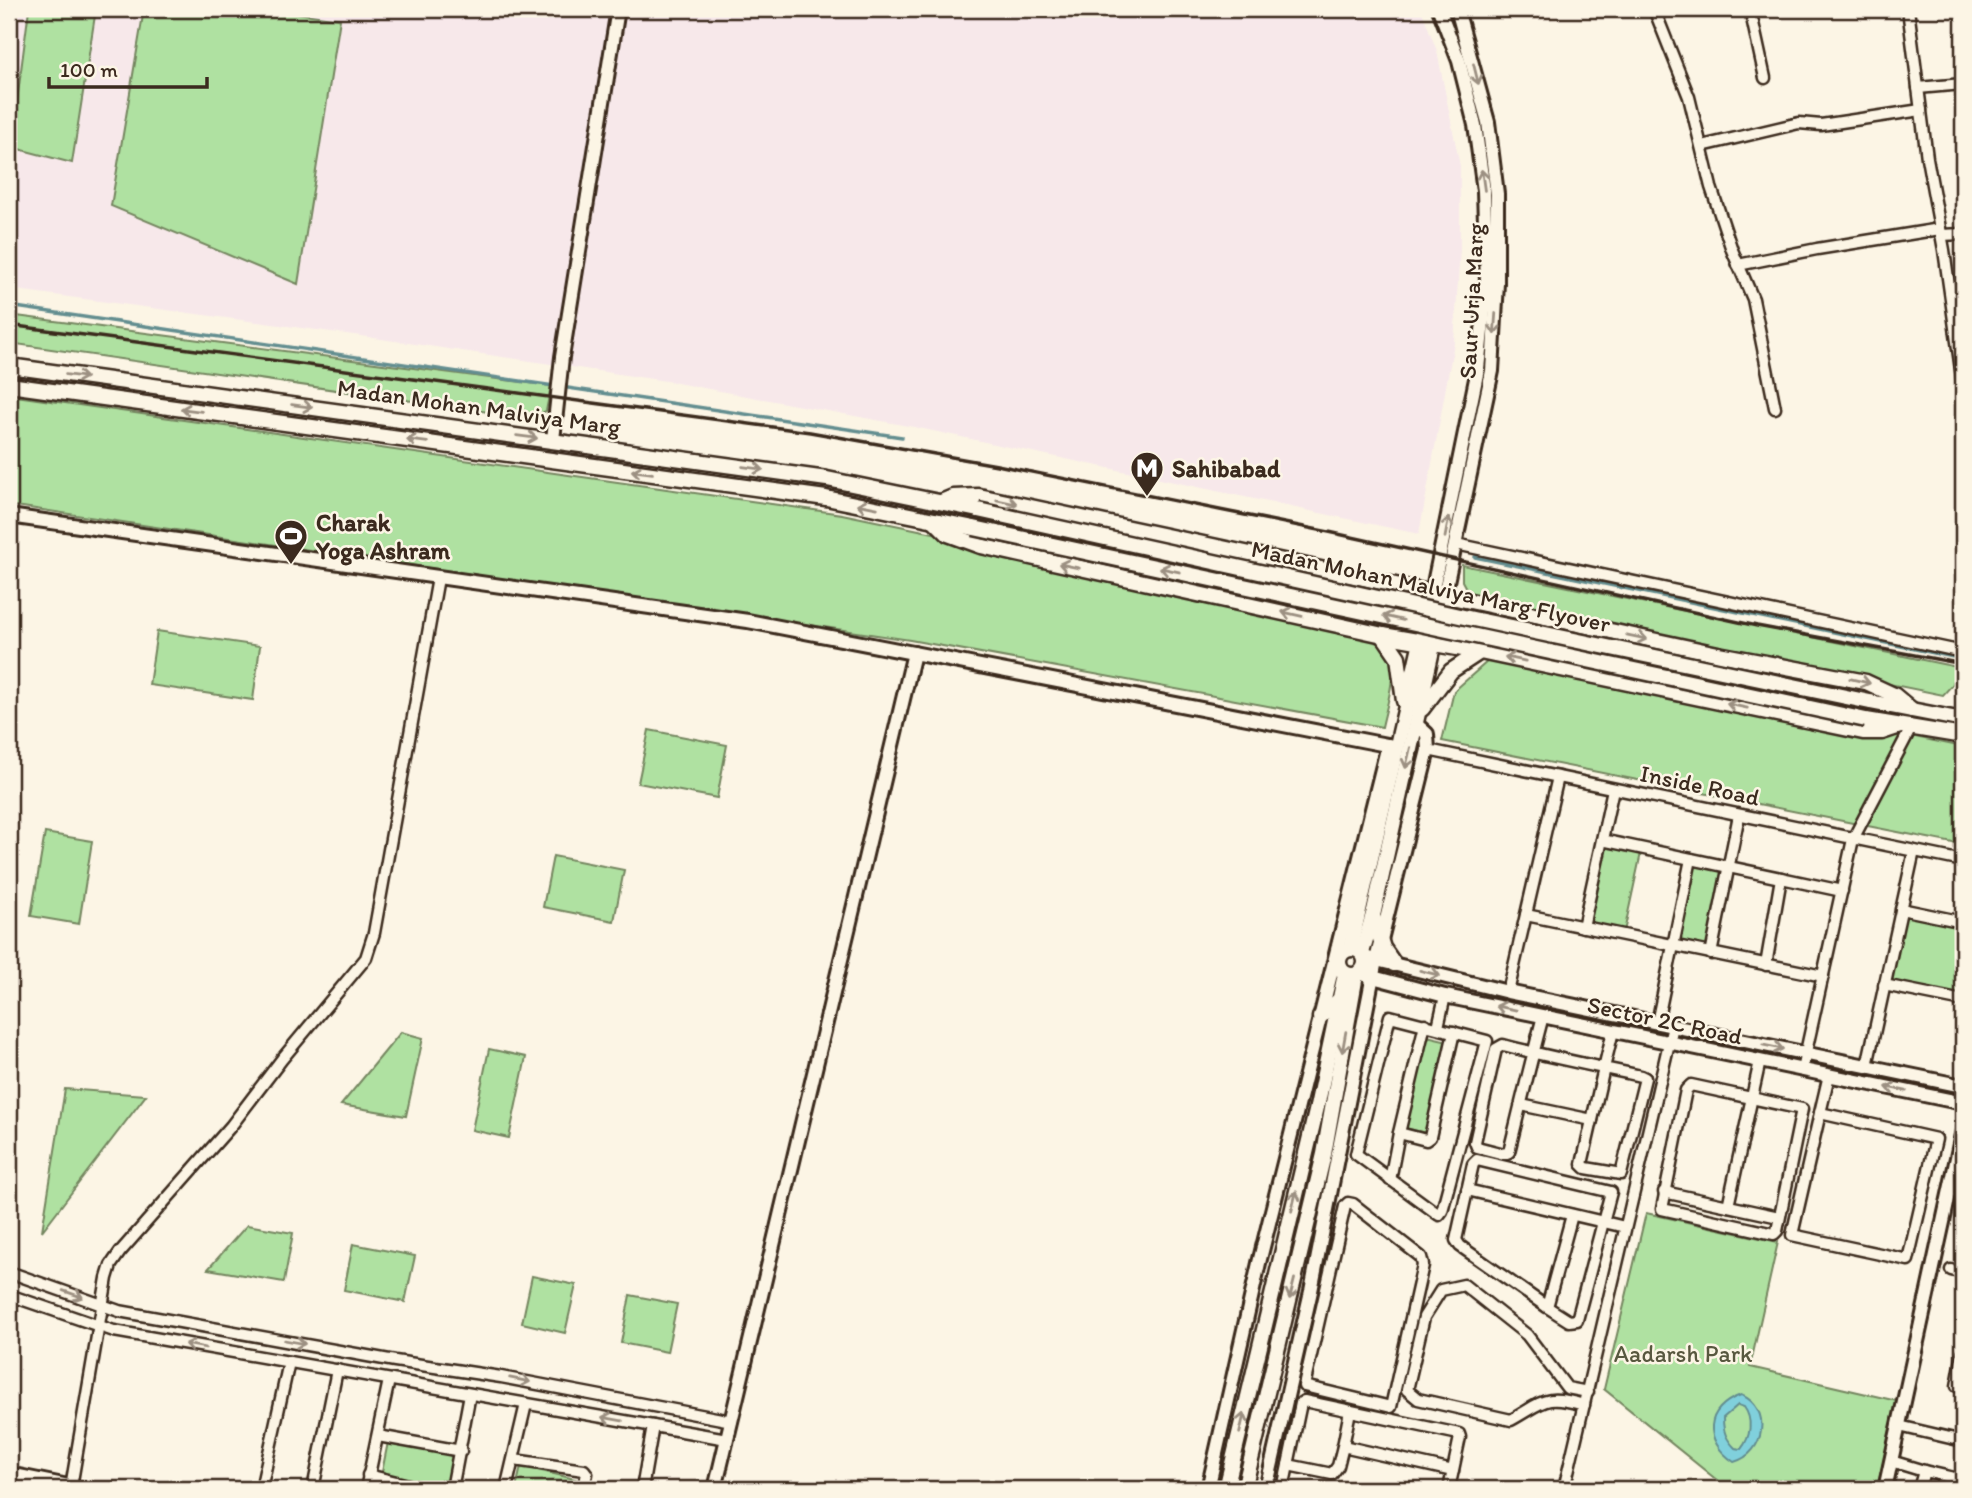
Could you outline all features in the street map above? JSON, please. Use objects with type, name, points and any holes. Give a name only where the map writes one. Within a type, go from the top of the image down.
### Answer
[{"type":"main road","name":"Madan Mohan Malviya Marg","points":[[9,366],[827,479],[941,502]]},
{"type":"main road","name":"Madan Mohan Malviya Marg","points":[[9,385],[826,498],[934,520]]},
{"type":"main road","points":[[941,502],[963,495],[979,496],[1718,654],[1866,682],[1894,695],[1912,710],[1963,719]]},
{"type":"main road","name":"Madan Mohan Malviya Marg Flyover","points":[[941,502],[1473,619],[1912,710]]},
{"type":"main road","points":[[934,520],[948,534],[981,547],[1382,635],[1480,652],[1863,732],[1882,732],[1905,727],[1963,736]]},
{"type":"main road","name":"Madan Mohan Malviya Marg Flyover","points":[[934,520],[1905,727]]},
{"type":"main road","points":[[1363,955],[1438,595]]},
{"type":"main road","points":[[1382,635],[1398,657],[1413,717]]},
{"type":"main road","points":[[1320,1017],[1340,999],[1366,964],[1363,955],[1393,746],[1451,671],[1480,652]]},
{"type":"main road","points":[[1373,914],[1381,943],[1394,964]]},
{"type":"main road","points":[[1358,975],[1340,967],[1339,959],[1344,952],[1363,955]]},
{"type":"main road","points":[[1244,1489],[1324,1154],[1358,975]]},
{"type":"main road","points":[[1226,1489],[1340,999]]},
{"type":"street","points":[[553,440],[559,386],[618,9]]},
{"type":"street","name":"Saur Urja Marg","points":[[1438,595],[1478,369],[1487,283],[1484,191],[1475,125],[1459,61],[1439,9]]},
{"type":"street","name":"Saur Urja Marg","points":[[1438,595],[1456,544],[1492,370],[1497,283],[1497,194],[1488,122],[1457,9]]},
{"type":"street","points":[[1654,9],[1689,97],[1711,187],[1738,265],[1753,299],[1775,408]]},
{"type":"street","points":[[1749,9],[1765,78]]},
{"type":"street","points":[[1908,9],[1927,158],[1941,232],[1963,384]]},
{"type":"street","points":[[1918,88],[1963,84]]},
{"type":"street","points":[[1702,146],[1799,124],[1821,125],[1921,110]]},
{"type":"street","points":[[1738,265],[1817,249],[1941,232],[1963,234]]},
{"type":"street","points":[[9,516],[748,621],[1393,746],[1320,1017],[1259,1263],[1209,1489]]},
{"type":"street","points":[[1456,544],[1963,653]]},
{"type":"street","points":[[9,1474],[77,1488],[111,1265],[230,1126],[366,958],[374,933],[438,578]]},
{"type":"street","points":[[715,1489],[914,653]]},
{"type":"street","points":[[1363,955],[1381,943],[1428,750],[1427,734],[1413,717]]},
{"type":"street","points":[[1802,1070],[1853,839],[1905,727]]},
{"type":"street","name":"Inside Road","points":[[1428,750],[1963,861]]},
{"type":"street","points":[[1508,992],[1558,777]]},
{"type":"street","points":[[1583,927],[1614,789]]},
{"type":"street","points":[[1711,954],[1739,815]]},
{"type":"street","points":[[1602,840],[1842,891]]},
{"type":"street","points":[[1867,1066],[1914,851]]},
{"type":"street","points":[[1657,1023],[1691,859]]},
{"type":"street","points":[[1766,965],[1782,878]]},
{"type":"street","points":[[1901,909],[1963,922]]},
{"type":"street","points":[[1526,915],[1823,976]]},
{"type":"street","name":"Sector 2C Road","points":[[1363,955],[1508,992],[1963,1086]]},
{"type":"street","points":[[1266,1489],[1311,1291],[1358,975]]},
{"type":"street","name":"Sector 2C Road","points":[[1358,975],[1445,996],[1963,1103]]},
{"type":"street","points":[[1884,985],[1963,1001]]},
{"type":"street","points":[[1438,1027],[1445,996]]},
{"type":"street","points":[[1543,1016],[1533,1053],[1521,1105],[1507,1154],[1475,1145],[1496,1049],[1503,1045],[1533,1053],[1604,1068],[1645,1078],[1620,1174],[1583,1166],[1592,1120],[1604,1068],[1613,1031]]},
{"type":"street","points":[[1389,1017],[1425,1024],[1485,1040],[1487,1043],[1441,1214],[1436,1215],[1359,1158],[1356,1151],[1389,1017]]},
{"type":"street","points":[[1390,1180],[1425,1024]]},
{"type":"street","points":[[1563,1489],[1673,1026]]},
{"type":"street","points":[[1399,1133],[1426,1140],[1430,1137],[1454,1032]]},
{"type":"street","points":[[1728,1206],[1760,1061]]},
{"type":"street","points":[[1820,1113],[1936,1139],[1908,1260],[1792,1235],[1820,1113],[1829,1075]]},
{"type":"street","points":[[1689,1086],[1752,1098],[1802,1109],[1780,1217],[1774,1234],[1664,1210],[1661,1206],[1689,1086]]},
{"type":"street","points":[[1521,1105],[1592,1120]]},
{"type":"street","points":[[1885,1489],[1963,1130]]},
{"type":"street","points":[[1478,1160],[1609,1191],[1612,1194],[1605,1222],[1577,1320],[1569,1321],[1456,1240],[1474,1162],[1478,1160]]},
{"type":"street","points":[[1467,1191],[1625,1227]]},
{"type":"street","points":[[1664,1192],[1780,1217]]},
{"type":"street","points":[[1348,1203],[1353,1204],[1421,1257],[1423,1265],[1391,1407],[1305,1387],[1325,1294],[1345,1206],[1348,1203]]},
{"type":"street","points":[[1547,1307],[1572,1215]]},
{"type":"street","points":[[1951,1270],[1963,1273]]},
{"type":"street","points":[[9,1272],[119,1311],[501,1377],[732,1421]]},
{"type":"street","points":[[1584,1405],[1549,1398],[1510,1420],[1418,1399],[1407,1390],[1424,1317],[1441,1290],[1464,1285],[1527,1335],[1567,1388],[1588,1392]]},
{"type":"street","points":[[1311,1291],[1325,1294]]},
{"type":"street","points":[[9,1295],[114,1331],[727,1439]]},
{"type":"street","points":[[1957,1385],[1963,1353]]},
{"type":"street","points":[[261,1489],[289,1362]]},
{"type":"street","points":[[313,1489],[337,1370]]},
{"type":"street","points":[[366,1489],[389,1380]]},
{"type":"street","points":[[452,1489],[470,1394]]},
{"type":"street","points":[[1283,1489],[1300,1407],[1304,1401],[1459,1434],[1461,1437],[1449,1489]]},
{"type":"street","points":[[506,1489],[526,1404]]},
{"type":"street","points":[[1285,1404],[1300,1407]]},
{"type":"street","points":[[1288,1465],[1332,1474],[1338,1466],[1350,1411]]},
{"type":"street","points":[[642,1489],[653,1426]]},
{"type":"street","points":[[1899,1426],[1963,1441]]},
{"type":"street","points":[[378,1436],[461,1451]]},
{"type":"street","points":[[1343,1446],[1453,1471]]},
{"type":"street","points":[[514,1460],[584,1470],[587,1474],[583,1489]]},
{"type":"street","points":[[1891,1461],[1963,1480]]},
{"type":"street","points":[[1919,1489],[1924,1471]]},
{"type":"street","points":[[368,1475],[425,1489]]},
{"type":"shaded area","points":[[9,9],[1421,9],[1437,51],[1460,166],[1460,249],[1454,343],[1419,534],[919,428],[666,381],[354,335],[9,289]]},
{"type":"green space","points":[[29,9],[96,9],[72,163],[11,147]]},
{"type":"green space","points":[[144,9],[268,9],[340,19],[298,284],[111,206]]},
{"type":"green space","points":[[9,315],[551,386],[546,411],[530,418],[9,343]]},
{"type":"green space","points":[[9,395],[842,514],[1348,619],[1374,633],[1385,645],[1392,667],[1388,704],[1382,727],[910,640],[9,505]]},
{"type":"green space","points":[[1462,565],[1957,667],[1953,684],[1943,695],[1555,616],[1469,594],[1462,581]]},
{"type":"green space","points":[[157,631],[260,646],[253,700],[149,685]]},
{"type":"green space","points":[[1519,654],[1963,747],[1963,845],[1442,741],[1454,691],[1488,661]]},
{"type":"green space","points":[[649,730],[727,745],[717,798],[638,783]]},
{"type":"green space","points":[[45,833],[92,841],[79,924],[31,916]]},
{"type":"green space","points":[[1605,844],[1641,853],[1624,932],[1587,923]]},
{"type":"green space","points":[[553,856],[624,870],[614,921],[543,907]]},
{"type":"green space","points":[[1694,863],[1725,870],[1708,949],[1677,943]]},
{"type":"green space","points":[[1904,913],[1963,926],[1963,996],[1890,980]]},
{"type":"green space","points":[[401,1032],[423,1038],[406,1116],[341,1105]]},
{"type":"green space","points":[[1427,1036],[1448,1041],[1426,1133],[1405,1128]]},
{"type":"green space","points":[[489,1049],[526,1057],[509,1138],[472,1130]]},
{"type":"green space","points":[[65,1089],[146,1095],[42,1231]]},
{"type":"green space","name":"Aadarsh Park","points":[[1646,1213],[1778,1242],[1750,1367],[1897,1401],[1877,1489],[1728,1489],[1604,1389]]},
{"type":"green space","points":[[247,1225],[293,1233],[284,1282],[208,1269]]},
{"type":"green space","points":[[353,1244],[415,1256],[405,1302],[344,1290]]},
{"type":"green space","points":[[532,1276],[576,1285],[565,1333],[522,1323]]},
{"type":"green space","points":[[630,1295],[677,1304],[667,1352],[621,1343]]},
{"type":"green space","points":[[388,1442],[458,1457],[452,1489],[381,1477]]},
{"type":"green space","points":[[521,1466],[579,1480],[577,1489],[516,1489]]},
{"type":"water","points":[[1741,1395],[1751,1401],[1761,1420],[1761,1430],[1753,1450],[1734,1462],[1717,1444],[1712,1426],[1714,1416],[1729,1401]],"holes":[[[1738,1405],[1744,1407],[1750,1428],[1741,1449],[1735,1448],[1727,1438],[1723,1418]]]},
{"type":"waterway","points":[[9,306],[902,437]]},
{"type":"waterway","points":[[1475,557],[1963,659]]},
{"type":"railway","points":[[9,325],[810,432],[997,465],[1329,532],[1757,626],[1963,664]]},
{"type":"place","name":"Sahibabad","points":[[1147,498]]},
{"type":"place","name":"Charak Yoga Ashram","points":[[291,566]]}]
